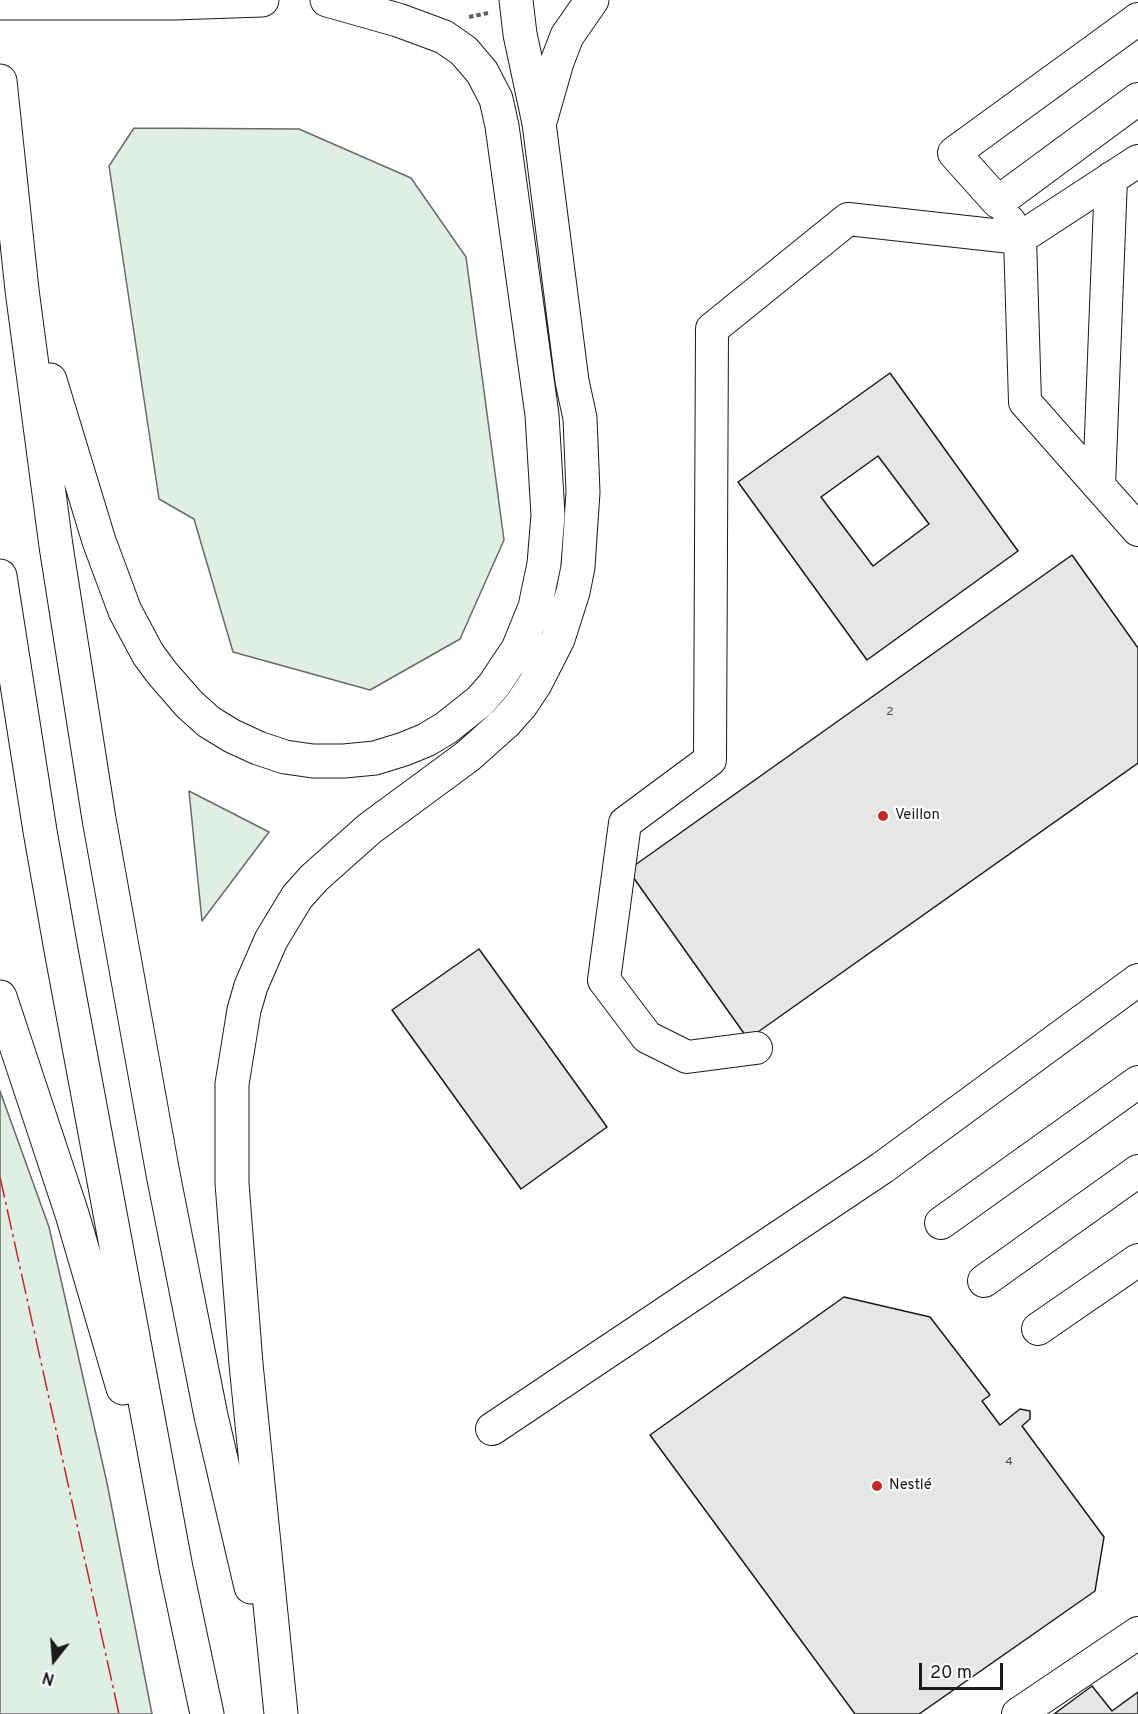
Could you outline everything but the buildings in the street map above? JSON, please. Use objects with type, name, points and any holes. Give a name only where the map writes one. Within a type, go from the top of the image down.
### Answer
[{"type":"main road","points":[[0,3],[70,4],[262,0]]},
{"type":"main road","points":[[22,290],[115,588],[148,654],[175,689],[209,722],[258,748],[285,757],[313,761],[344,761],[375,758],[426,740],[464,715],[480,701],[506,669],[527,629],[540,586],[548,515],[542,415],[502,126],[496,99],[482,72],[464,51],[444,37],[398,20],[327,0]]},
{"type":"main road","points":[[539,123],[567,36],[592,0]]},
{"type":"main road","points":[[280,1714],[246,1364],[233,1194],[231,1117],[235,1059],[244,1010],[254,978],[271,940],[297,897],[350,844],[468,756],[505,723],[535,684],[558,639],[566,616],[573,592],[581,542],[584,492],[580,418],[572,381],[539,123],[520,34],[504,6]]},
{"type":"main road","points":[[0,81],[22,290],[77,683],[137,1034],[212,1416],[280,1714]]},
{"type":"main road","points":[[0,576],[54,914],[176,1568],[207,1714]]},
{"type":"main road","points":[[0,997],[72,1214],[176,1568]]},
{"type":"lane","points":[[1138,19],[954,153],[998,202],[1020,238],[1025,402],[1138,530]]},
{"type":"lane","points":[[998,202],[1138,99]]},
{"type":"lane","points":[[756,1048],[687,1057],[647,1037],[604,980],[625,823],[710,760],[712,329],[848,219],[1020,238],[1138,160]]},
{"type":"lane","points":[[1099,486],[1111,178]]},
{"type":"lane","points":[[492,1429],[882,1168],[1138,980]]},
{"type":"lane","points":[[941,1222],[1138,1082]]},
{"type":"lane","points":[[984,1281],[1138,1172]]},
{"type":"lane","points":[[1038,1329],[1138,1260]]},
{"type":"lane","points":[[1018,1714],[1138,1633]]},
{"type":"path","points":[[469,16],[504,6]]},
{"type":"green space","points":[[134,128],[299,129],[411,178],[466,257],[504,540],[460,639],[370,690],[233,652],[194,519],[159,499],[109,166]]},
{"type":"green space","points":[[189,791],[269,832],[202,921]]},
{"type":"green space","points":[[0,1091],[49,1227],[107,1483],[152,1714],[0,1714]]},
{"type":"power","points":[[0,1177],[119,1714]]},
{"type":"place","name":"Veillon","points":[[883,816]]},
{"type":"place","name":"Nestlé","points":[[877,1486]]}]
